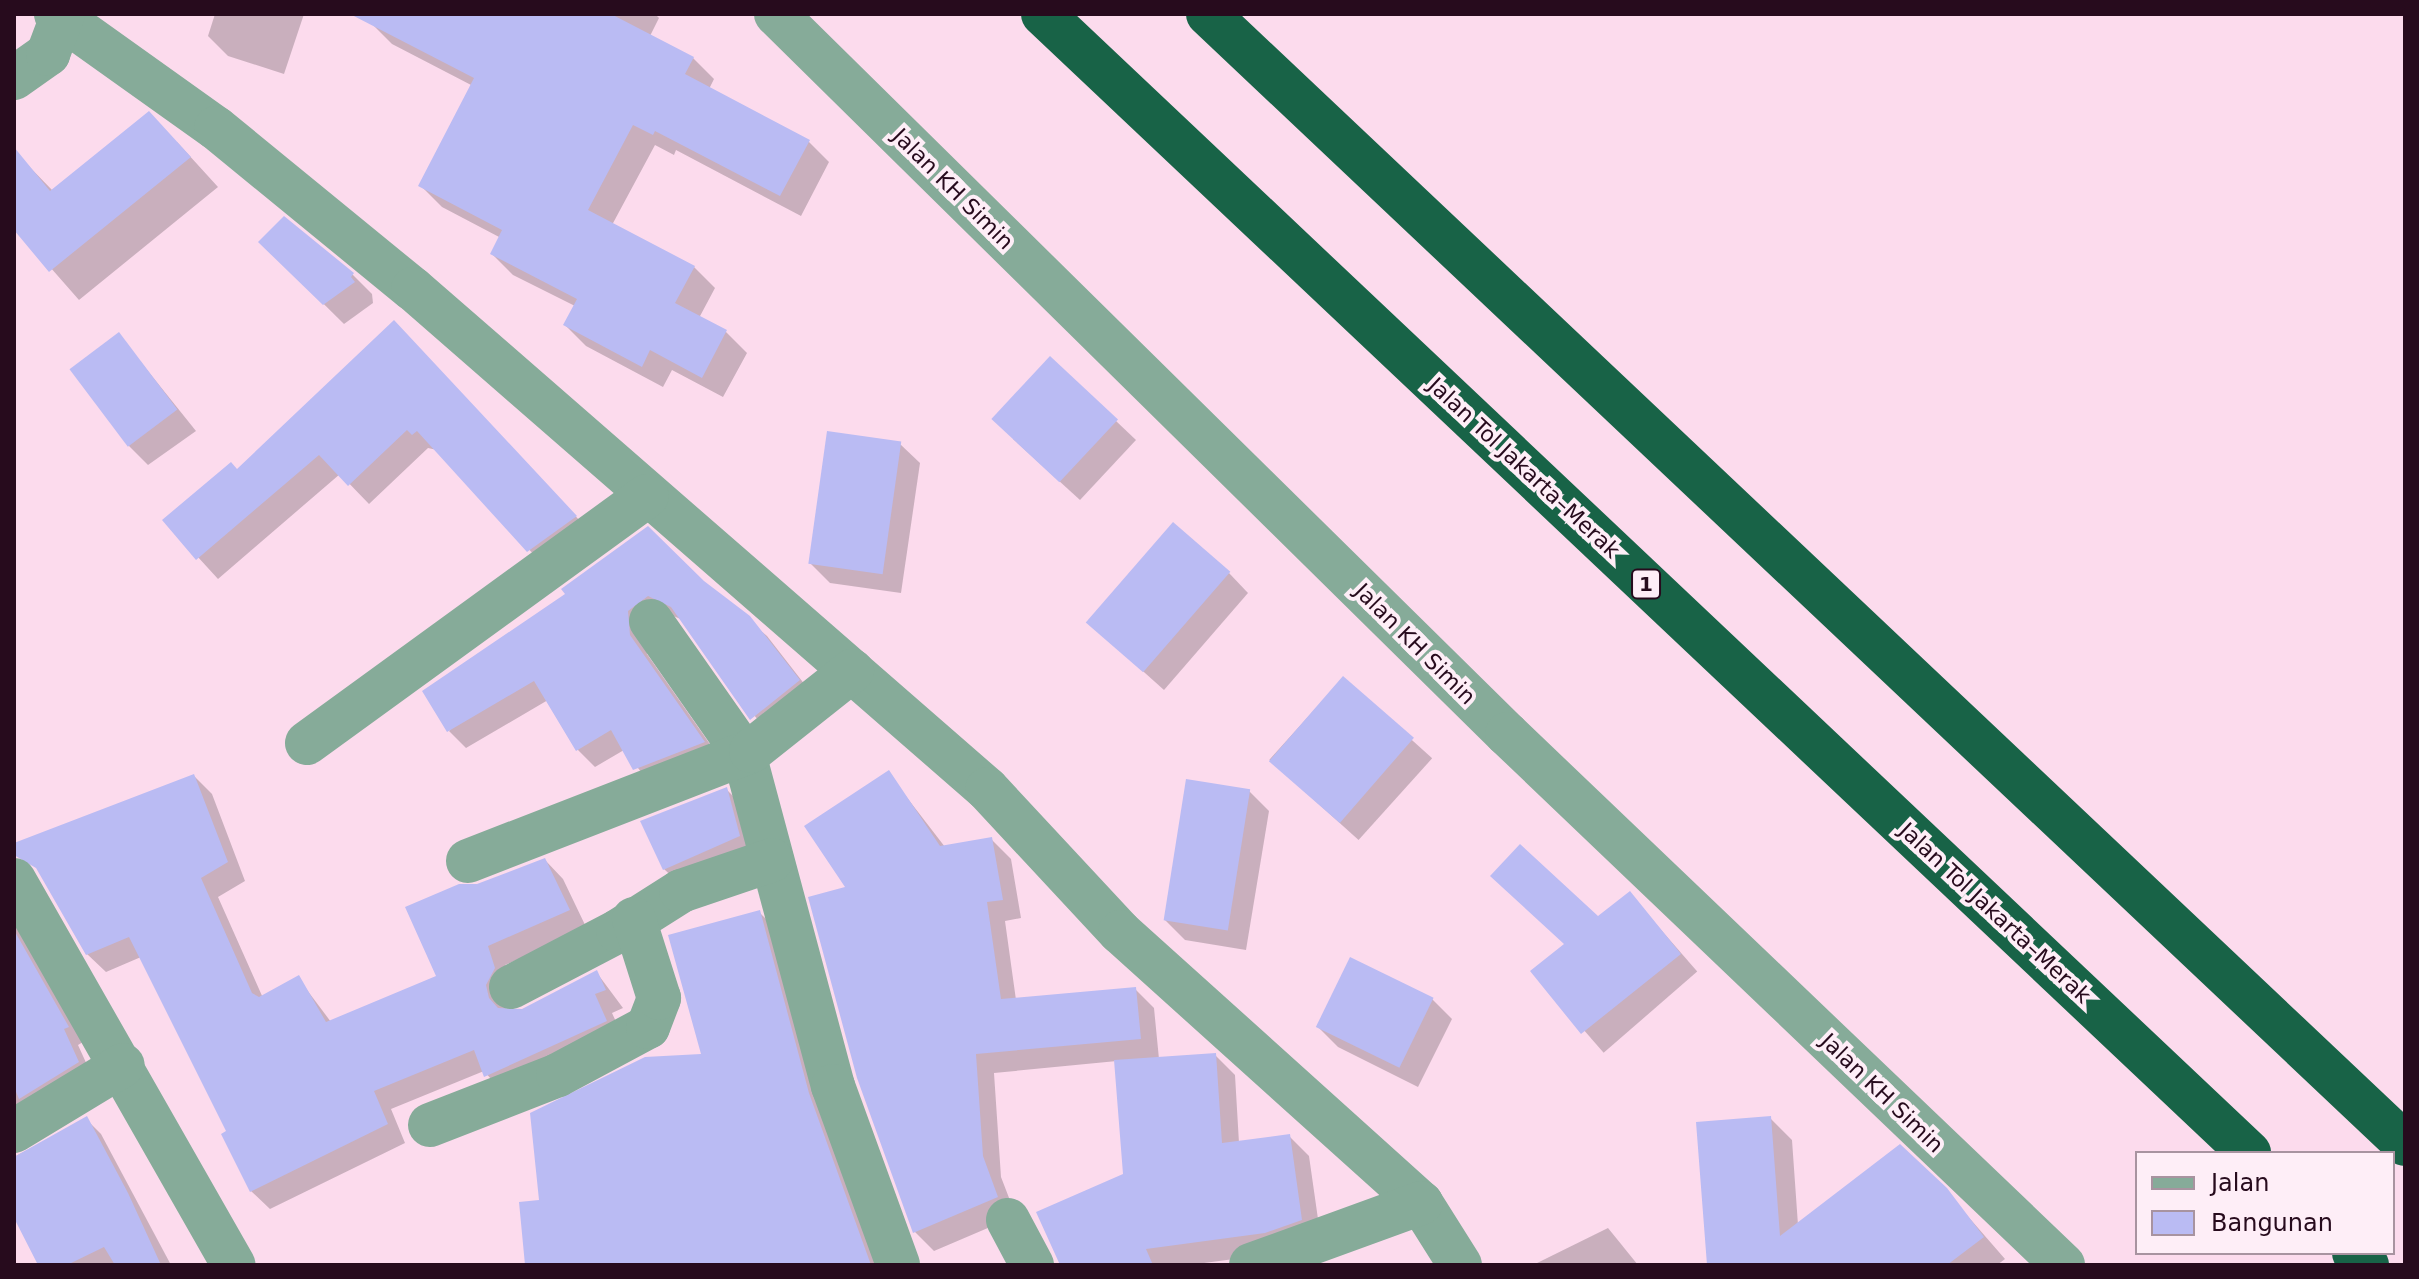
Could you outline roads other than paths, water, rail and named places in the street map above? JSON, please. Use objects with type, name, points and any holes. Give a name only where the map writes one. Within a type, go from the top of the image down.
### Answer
[{"type":"highway","name":"Jalan Tol Jakarta–Merak","points":[[1043,14],[2247,1151]]},
{"type":"highway","points":[[1208,14],[2405,1144]]},
{"type":"street","name":"Jalan KH Simin","points":[[776,14],[1507,734],[2063,1265]]},
{"type":"street","points":[[14,78],[48,54],[61,16],[216,128],[401,279],[987,789],[1120,932],[1421,1203],[1460,1265]]},
{"type":"street","points":[[307,743],[647,496]]},
{"type":"street","points":[[651,621],[744,754],[833,1086],[898,1265]]},
{"type":"street","points":[[468,861],[744,754],[852,671]]},
{"type":"street","points":[[511,987],[681,891],[772,860]]},
{"type":"street","points":[[14,880],[123,1065],[234,1265]]},
{"type":"street","points":[[430,1125],[558,1075],[648,1027],[659,998],[634,919]]},
{"type":"street","points":[[14,1131],[123,1065]]},
{"type":"street","points":[[1251,1265],[1421,1203]]},
{"type":"street","points":[[1008,1220],[1032,1265]]}]
